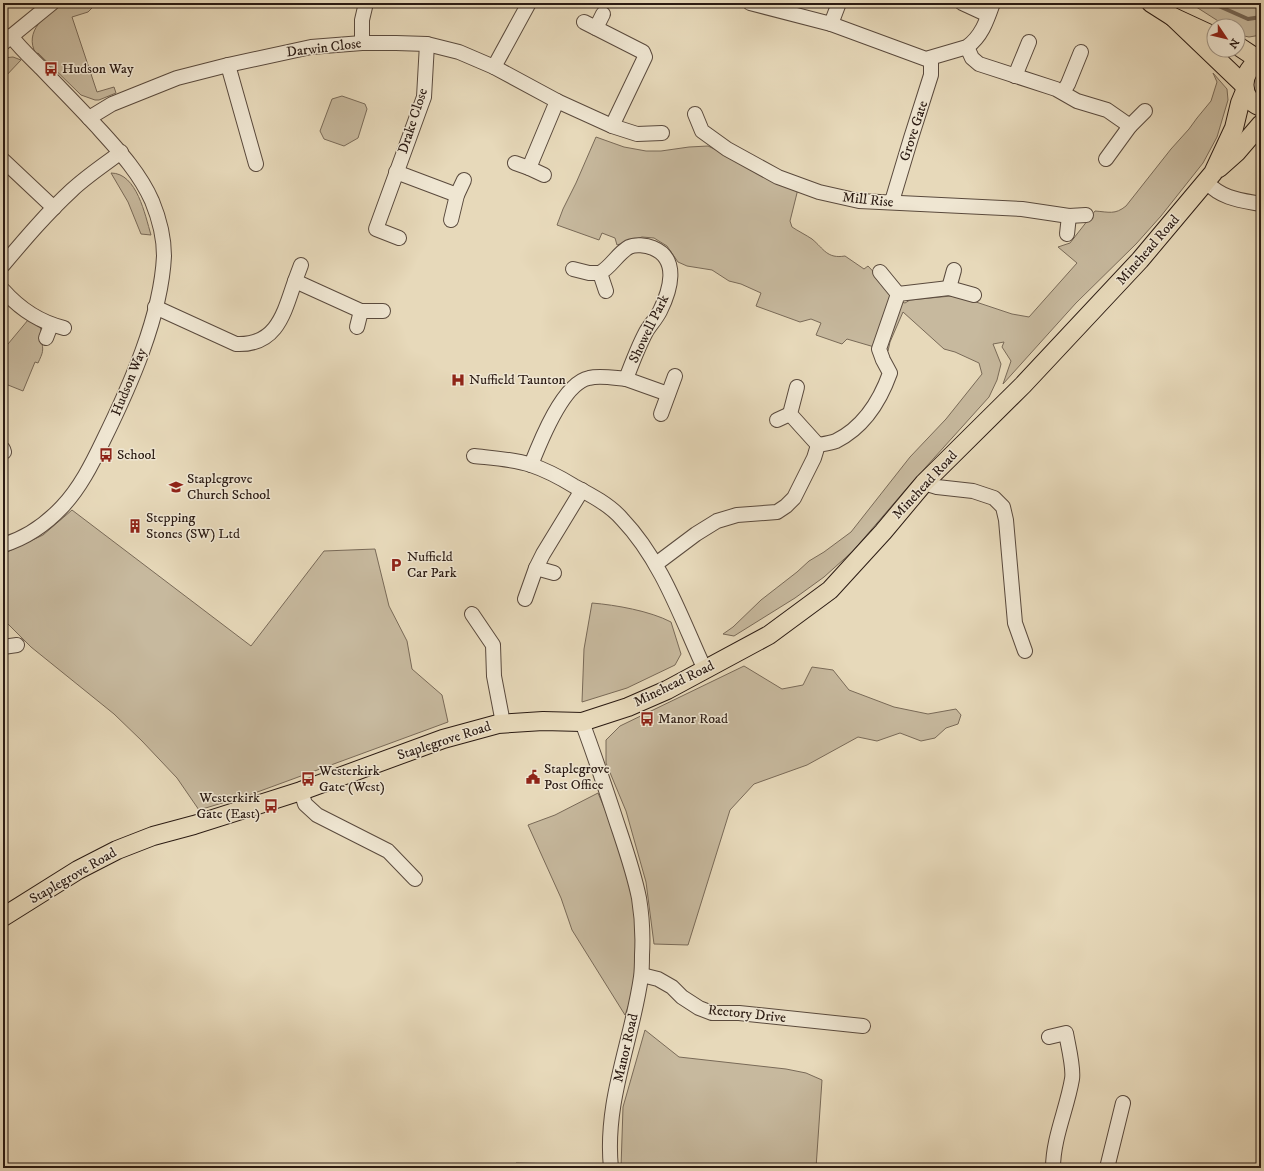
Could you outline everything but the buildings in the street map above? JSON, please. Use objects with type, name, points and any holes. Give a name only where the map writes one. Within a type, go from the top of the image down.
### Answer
[{"type":"main road","points":[[1151,3],[1173,17],[1206,32]]},
{"type":"main road","points":[[1173,17],[1245,88],[1250,99],[1261,107]]},
{"type":"main road","points":[[1246,51],[1260,60]]},
{"type":"main road","name":"Minehead Road","points":[[1210,178],[1234,128],[1245,88],[1245,77],[1248,70],[1260,60]]},
{"type":"main road","name":"Minehead Road","points":[[582,722],[628,707],[667,690],[705,670],[769,635],[830,590],[883,532],[924,483],[1023,385],[1135,266],[1210,178],[1237,152],[1261,124]]},
{"type":"main road","name":"Staplegrove Road","points":[[3,917],[78,870],[117,850],[153,836],[194,825],[301,791],[443,739],[503,723],[543,721],[582,722]]},
{"type":"street","points":[[7,40],[52,3]]},
{"type":"street","points":[[362,43],[362,20],[366,3]]},
{"type":"street","points":[[494,67],[529,3]]},
{"type":"street","points":[[750,3],[831,24],[921,58],[931,58],[943,53],[967,47],[977,38],[991,9],[962,3]]},
{"type":"street","points":[[831,24],[839,3]]},
{"type":"street","points":[[604,14],[590,25],[643,52],[645,57],[612,126]]},
{"type":"street","name":"Hudson Way","points":[[3,545],[34,531],[50,518],[63,506],[82,480],[126,393],[148,334],[161,280],[164,254],[162,232],[152,201],[139,176],[121,152],[89,118],[16,43],[7,40]]},
{"type":"street","points":[[1015,76],[1029,42]]},
{"type":"street","name":"Darwin Close","points":[[89,118],[112,104],[177,78],[228,64],[311,47],[362,43],[396,43],[427,44],[459,52],[494,67],[557,101],[612,126],[637,134],[662,133]]},
{"type":"street","name":"Drake Close","points":[[398,238],[376,229],[424,97],[427,44]]},
{"type":"street","points":[[967,47],[972,58],[979,64],[1063,92],[1078,100],[1107,110],[1130,126]]},
{"type":"street","points":[[1063,92],[1068,84],[1081,52]]},
{"type":"street","name":"Grove Gate","points":[[890,202],[894,196],[930,80],[932,71],[931,58]]},
{"type":"street","points":[[228,64],[256,164]]},
{"type":"street","points":[[529,168],[557,101]]},
{"type":"street","points":[[1106,159],[1130,126],[1145,111]]},
{"type":"street","name":"Mill Rise","points":[[695,114],[702,131],[727,149],[778,177],[819,192],[859,201],[1022,209],[1069,216],[1086,215]]},
{"type":"street","points":[[3,264],[77,185],[121,152]]},
{"type":"street","points":[[3,160],[54,208]]},
{"type":"street","points":[[515,163],[544,175]]},
{"type":"street","name":"Drake Close","points":[[396,172],[457,195]]},
{"type":"street","points":[[1210,178],[1214,190],[1223,195],[1233,199],[1261,204]]},
{"type":"street","points":[[451,220],[457,195],[464,180]]},
{"type":"street","points":[[1067,234],[1069,216]]},
{"type":"street","name":"Showell Park","points":[[600,273],[608,268],[623,251],[631,246],[643,245],[653,248],[665,255],[671,272],[671,282],[660,312],[643,337],[626,379]]},
{"type":"street","points":[[155,307],[236,344],[247,345],[269,335],[276,328],[282,317],[301,265]]},
{"type":"street","points":[[573,269],[589,273],[600,273],[606,291]]},
{"type":"street","points":[[949,288],[954,270]]},
{"type":"street","points":[[880,272],[898,294]]},
{"type":"street","points":[[295,281],[361,311],[383,311]]},
{"type":"street","points":[[898,294],[949,288],[974,295]]},
{"type":"street","points":[[3,290],[11,299],[30,314],[54,330]]},
{"type":"street","points":[[818,445],[835,441],[854,429],[873,409],[884,391],[890,373],[882,360],[879,349],[898,294]]},
{"type":"street","points":[[357,328],[361,311]]},
{"type":"street","points":[[661,414],[675,376]]},
{"type":"street","name":"Showell Park","points":[[530,465],[560,404],[567,393],[576,384],[588,378],[606,377],[626,379],[668,394]]},
{"type":"street","points":[[790,414],[797,386]]},
{"type":"street","points":[[790,414],[818,445]]},
{"type":"street","points":[[777,420],[790,414]]},
{"type":"street","points":[[656,564],[716,521],[737,515],[777,512],[786,506],[794,498],[814,458],[818,445]]},
{"type":"street","points":[[474,456],[498,458],[530,465],[562,479],[582,490],[622,518],[656,564],[705,670]]},
{"type":"street","points":[[924,483],[937,487],[973,491],[994,498],[1003,506],[1006,520],[1015,623],[1025,651]]},
{"type":"street","points":[[525,599],[536,568],[582,490]]},
{"type":"street","points":[[536,568],[554,573]]},
{"type":"street","points":[[472,614],[493,645],[494,676],[503,723]]},
{"type":"street","points":[[3,647],[17,645]]},
{"type":"street","name":"Manor Road","points":[[582,722],[634,880],[639,899],[642,941],[642,975],[618,1081],[613,1112],[611,1138],[612,1168]]},
{"type":"street","points":[[301,791],[305,804],[317,815],[388,851],[415,879]]},
{"type":"street","name":"Rectory Drive","points":[[642,975],[658,979],[672,987],[682,997],[699,1008],[712,1013],[739,1013],[863,1026]]},
{"type":"street","points":[[1049,1037],[1066,1033],[1073,1078],[1053,1159],[1053,1168]]},
{"type":"street","points":[[1106,1168],[1123,1103]]},
{"type":"shaded area","points":[[62,3],[92,3],[93,7],[88,12],[72,17],[97,92],[114,87],[116,93],[99,100],[81,95],[38,53],[36,54],[32,38],[34,31],[43,18]]},
{"type":"shaded area","points":[[1190,3],[1261,3],[1261,35],[1246,36],[1246,18],[1213,18]]},
{"type":"shaded area","points":[[13,57],[21,60],[3,79],[3,58]]},
{"type":"shaded area","points":[[1213,73],[1227,89],[1228,100],[1217,137],[1203,163],[1161,216],[1136,244],[1076,303],[1003,384],[1011,361],[1002,347],[1004,342],[993,344],[1001,364],[997,380],[989,397],[907,488],[853,551],[824,577],[795,598],[734,636],[723,634],[733,627],[761,600],[809,561],[851,532],[910,457],[946,419],[982,374],[979,363],[955,352],[944,349],[903,312],[890,342],[888,351],[847,339],[842,344],[816,335],[821,323],[811,319],[800,322],[756,306],[761,293],[741,284],[729,281],[712,270],[687,266],[678,262],[667,246],[654,238],[642,237],[617,245],[615,238],[602,233],[599,240],[557,225],[596,137],[624,147],[646,151],[661,151],[708,146],[798,189],[790,221],[792,227],[812,239],[830,255],[839,257],[845,256],[864,269],[868,266],[884,283],[892,299],[905,303],[910,300],[951,296],[976,302],[1012,314],[1029,317],[1077,263],[1058,247],[1070,243],[1095,211],[1115,212],[1126,206],[1211,101],[1217,82]]},
{"type":"shaded area","points":[[342,96],[365,104],[367,109],[358,138],[344,146],[324,139],[320,131],[332,99]]},
{"type":"shaded area","points":[[111,173],[120,175],[134,187],[143,207],[151,235],[141,234],[128,202]]},
{"type":"shaded area","points":[[28,320],[39,325],[41,329],[43,349],[38,363],[35,362],[23,391],[3,383],[3,350]]},
{"type":"shaded area","points":[[72,510],[251,646],[324,551],[375,549],[389,606],[407,641],[412,669],[442,695],[448,722],[252,794],[199,810],[177,778],[142,741],[114,714],[31,647],[3,619],[3,554],[43,535]]},
{"type":"shaded area","points":[[592,603],[633,609],[671,622],[681,654],[675,665],[627,688],[582,702],[584,649]]},
{"type":"shaded area","points":[[744,666],[782,689],[803,685],[812,667],[833,670],[849,690],[894,707],[928,714],[956,709],[961,715],[958,724],[946,728],[935,738],[921,741],[900,733],[877,741],[858,737],[807,765],[754,784],[730,810],[688,945],[654,944],[646,882],[626,811],[606,763],[606,740],[620,726]]},
{"type":"shaded area","points":[[598,793],[612,825],[625,864],[637,930],[635,974],[632,995],[625,1015],[572,930],[561,898],[528,825],[555,815]]},
{"type":"shaded area","points":[[645,1030],[679,1057],[786,1069],[806,1073],[822,1080],[816,1168],[621,1168],[623,1107]]},
{"type":"shaded area","points":[[516,1163],[603,1165],[603,1168],[516,1168]]},
{"type":"waterway","points":[[1212,3],[1248,19],[1261,17]]},
{"type":"place","name":"Hudson Way","points":[[51,69]]},
{"type":"place","name":"Nuffield Taunton","points":[[458,380]]},
{"type":"place","name":"School","points":[[106,455]]},
{"type":"place","name":"Staplegrove Church School","points":[[176,487]]},
{"type":"place","name":"Stepping Stones (SW) Ltd","points":[[135,526]]},
{"type":"place","name":"Nuffield Car Park","points":[[396,565]]},
{"type":"place","name":"Manor Road","points":[[647,719]]},
{"type":"place","name":"Staplegrove Post Office","points":[[533,777]]},
{"type":"place","name":"Westerkirk Gate (West)","points":[[308,779]]},
{"type":"place","name":"Westerkirk Gate (East)","points":[[271,806]]}]
